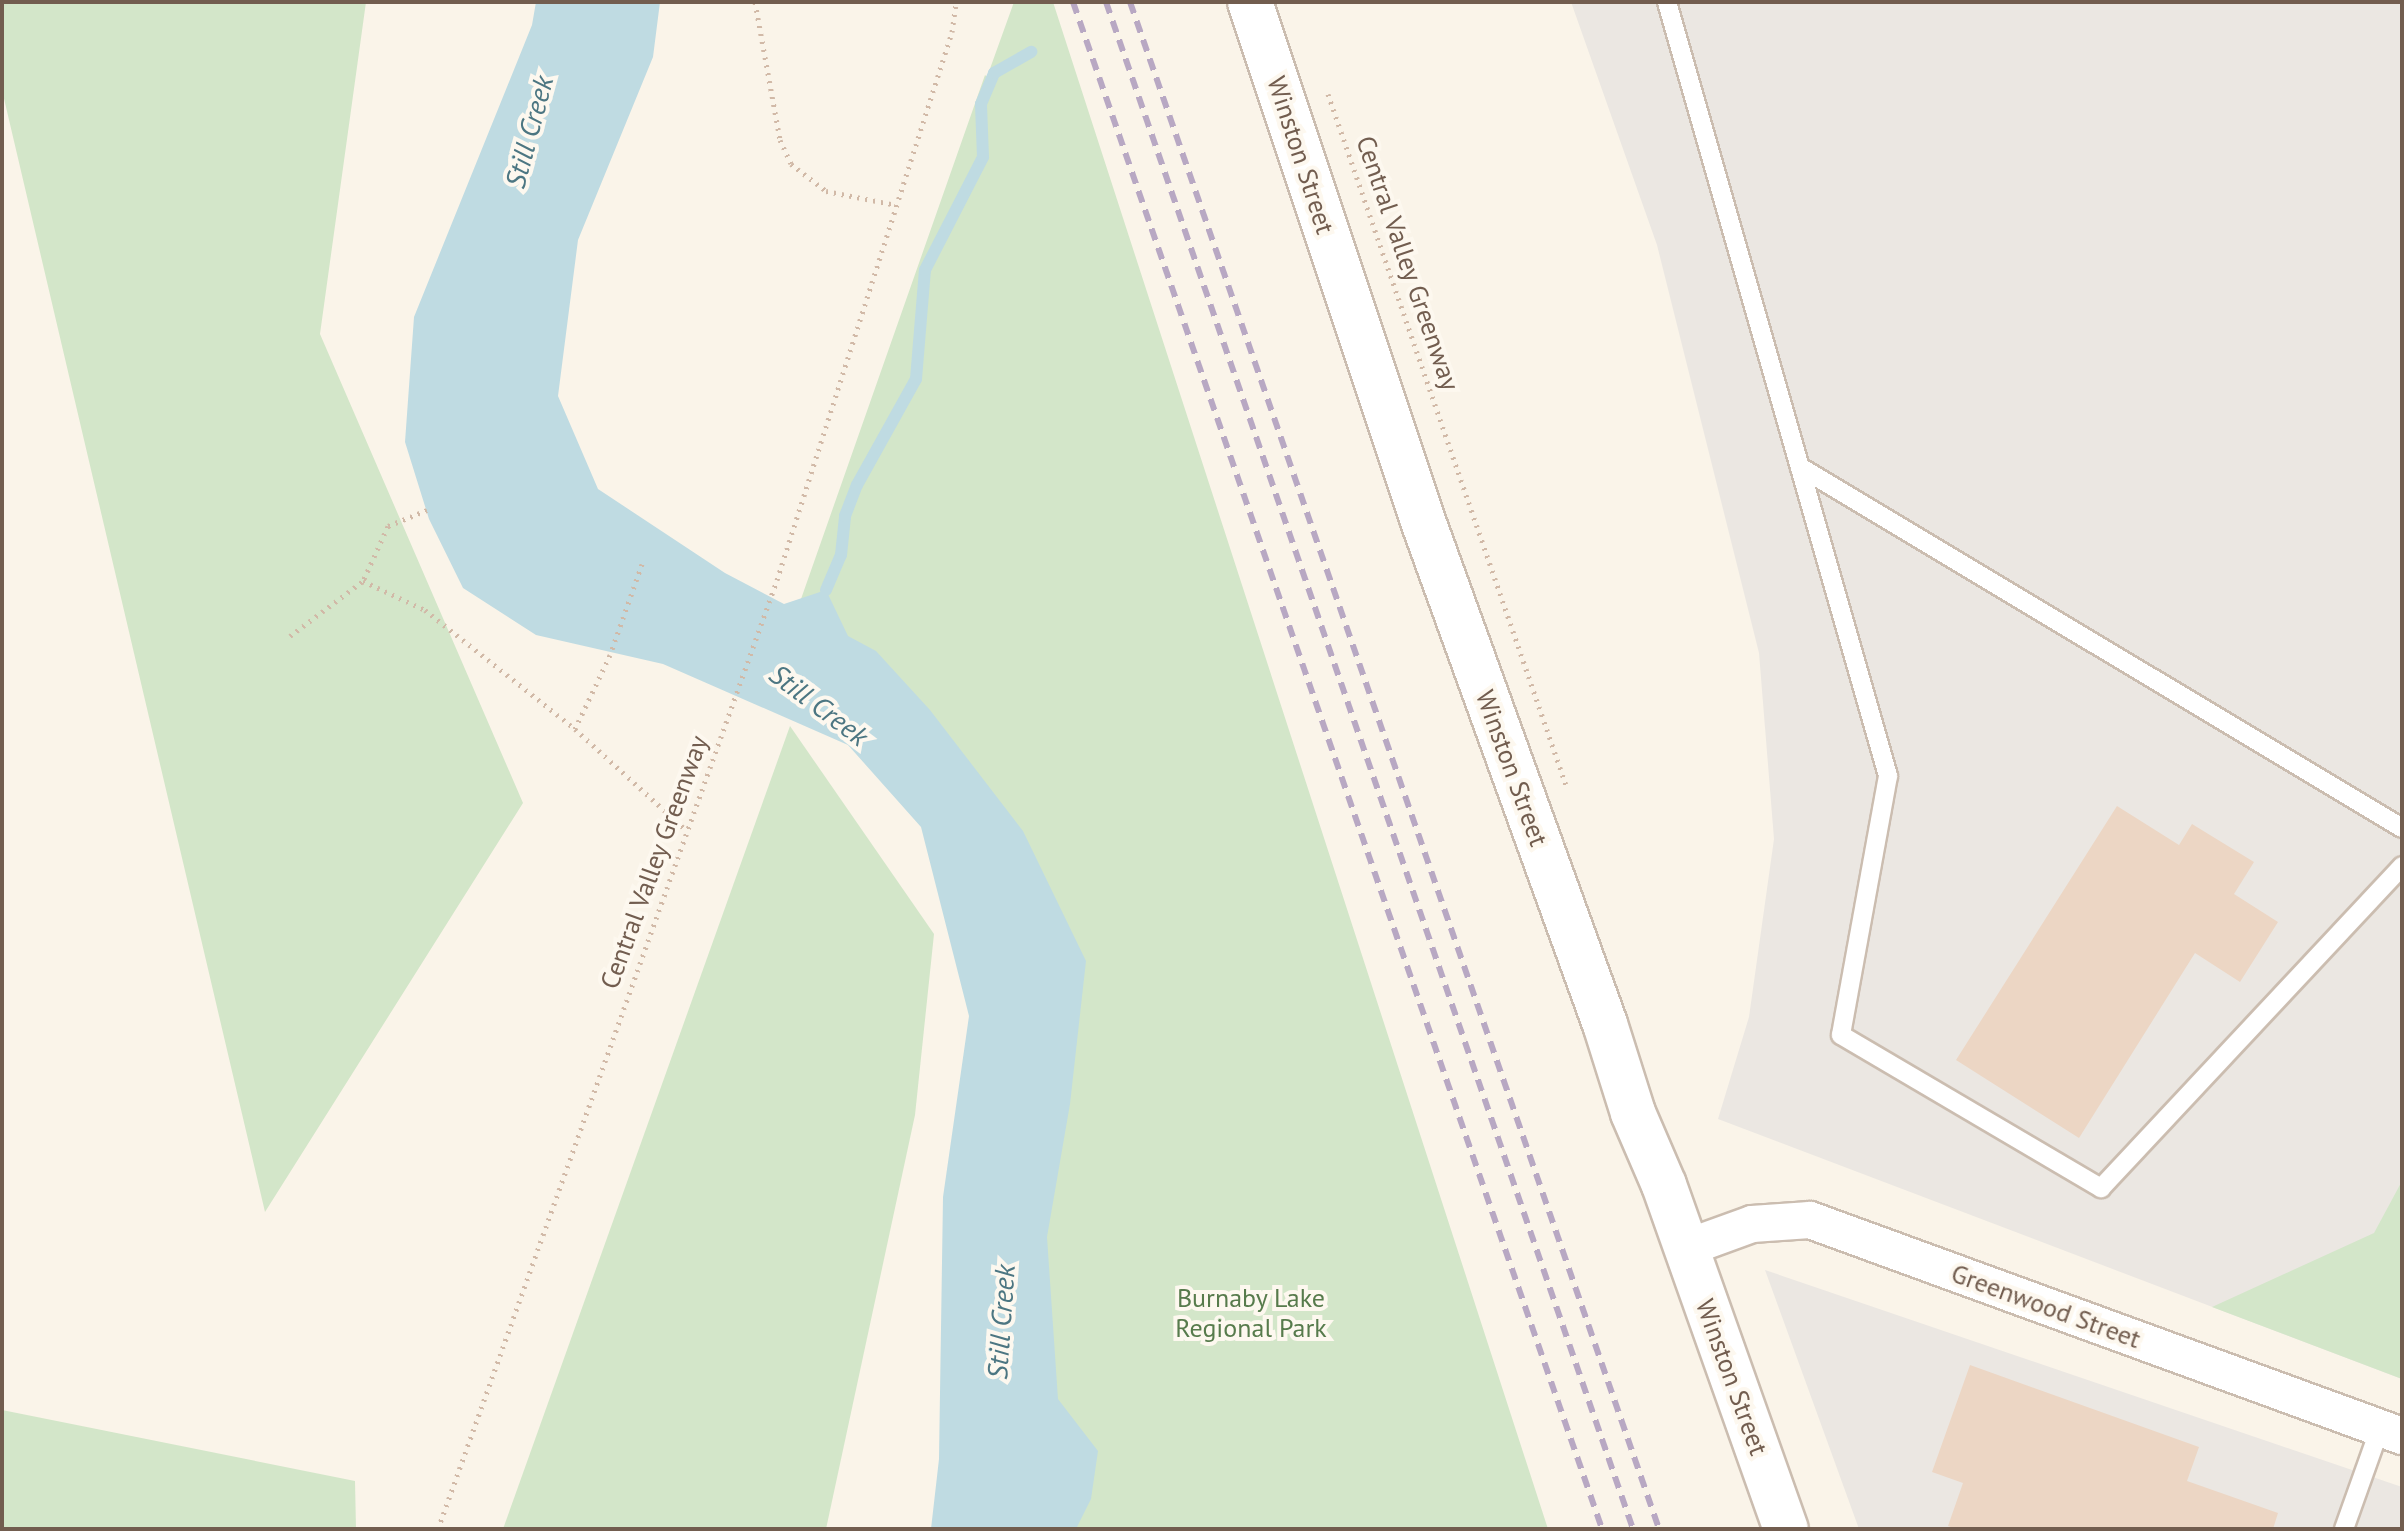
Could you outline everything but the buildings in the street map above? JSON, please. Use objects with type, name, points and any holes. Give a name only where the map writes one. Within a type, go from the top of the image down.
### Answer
[{"type":"street","name":"Winston Street","points":[[1250,2],[1423,521],[1605,1024],[1633,1113],[1686,1248],[1786,1529]]},
{"type":"street","name":"Greenwood Street","points":[[1686,1248],[1752,1224],[1810,1220],[2391,1432]]},
{"type":"lane","points":[[1667,2],[1888,776],[1841,1035],[2101,1188],[2402,866]]},
{"type":"lane","points":[[1800,467],[2402,828]]},
{"type":"lane","points":[[2344,1529],[2391,1432]]},
{"type":"path","points":[[755,2],[780,140],[791,164],[826,191],[896,205]]},
{"type":"path","name":"Central Valley Greenway","points":[[438,1529],[777,580],[952,32],[956,2]]},
{"type":"path","name":"Central Valley Greenway","points":[[1327,90],[1482,537]]},
{"type":"path","points":[[290,636],[363,581],[388,526],[427,510]]},
{"type":"path","points":[[575,729],[610,655],[642,564]]},
{"type":"path","points":[[363,581],[425,610],[575,729],[687,831]]},
{"type":"shaded area","points":[[1571,2],[2402,2],[2402,1379],[1718,1119],[1749,1017],[1774,839],[1759,653],[1657,245]]},
{"type":"shaded area","points":[[1765,1270],[2402,1487],[2402,1529],[1859,1529]]},
{"type":"green space","points":[[2,2],[366,2],[320,334],[523,803],[265,1212],[2,90]]},
{"type":"green space","name":"Burnaby Lake Regional Park","points":[[1014,2],[1053,2],[1548,1529],[1041,1529],[1040,909],[801,599],[985,75],[987,77]]},
{"type":"green space","points":[[790,726],[934,934],[915,1115],[826,1529],[503,1529]]},
{"type":"green space","points":[[2402,1181],[2402,1379],[2212,1307],[2374,1233]]},
{"type":"green space","points":[[2,1410],[355,1481],[356,1529],[2,1529]]},
{"type":"water","name":"Still Creek","points":[[536,2],[660,2],[653,57],[578,240],[558,396],[598,489],[725,573],[784,604],[826,590],[848,636],[876,651],[930,710],[1023,831],[1086,961],[1070,1104],[1047,1237],[1058,1399],[1098,1451],[1091,1499],[1076,1529],[931,1529],[939,1459],[943,1197],[969,1016],[921,827],[848,745],[663,664],[536,635],[463,588],[429,519],[405,442],[414,317],[532,25]]},
{"type":"waterway","points":[[826,590],[841,555],[845,516],[857,485],[916,379],[925,270],[983,157],[981,104],[994,73],[1031,52]]},
{"type":"railway","points":[[1073,2],[1602,1529]]},
{"type":"railway","points":[[1106,2],[1633,1529]]},
{"type":"railway","points":[[1130,2],[1659,1529]]}]
